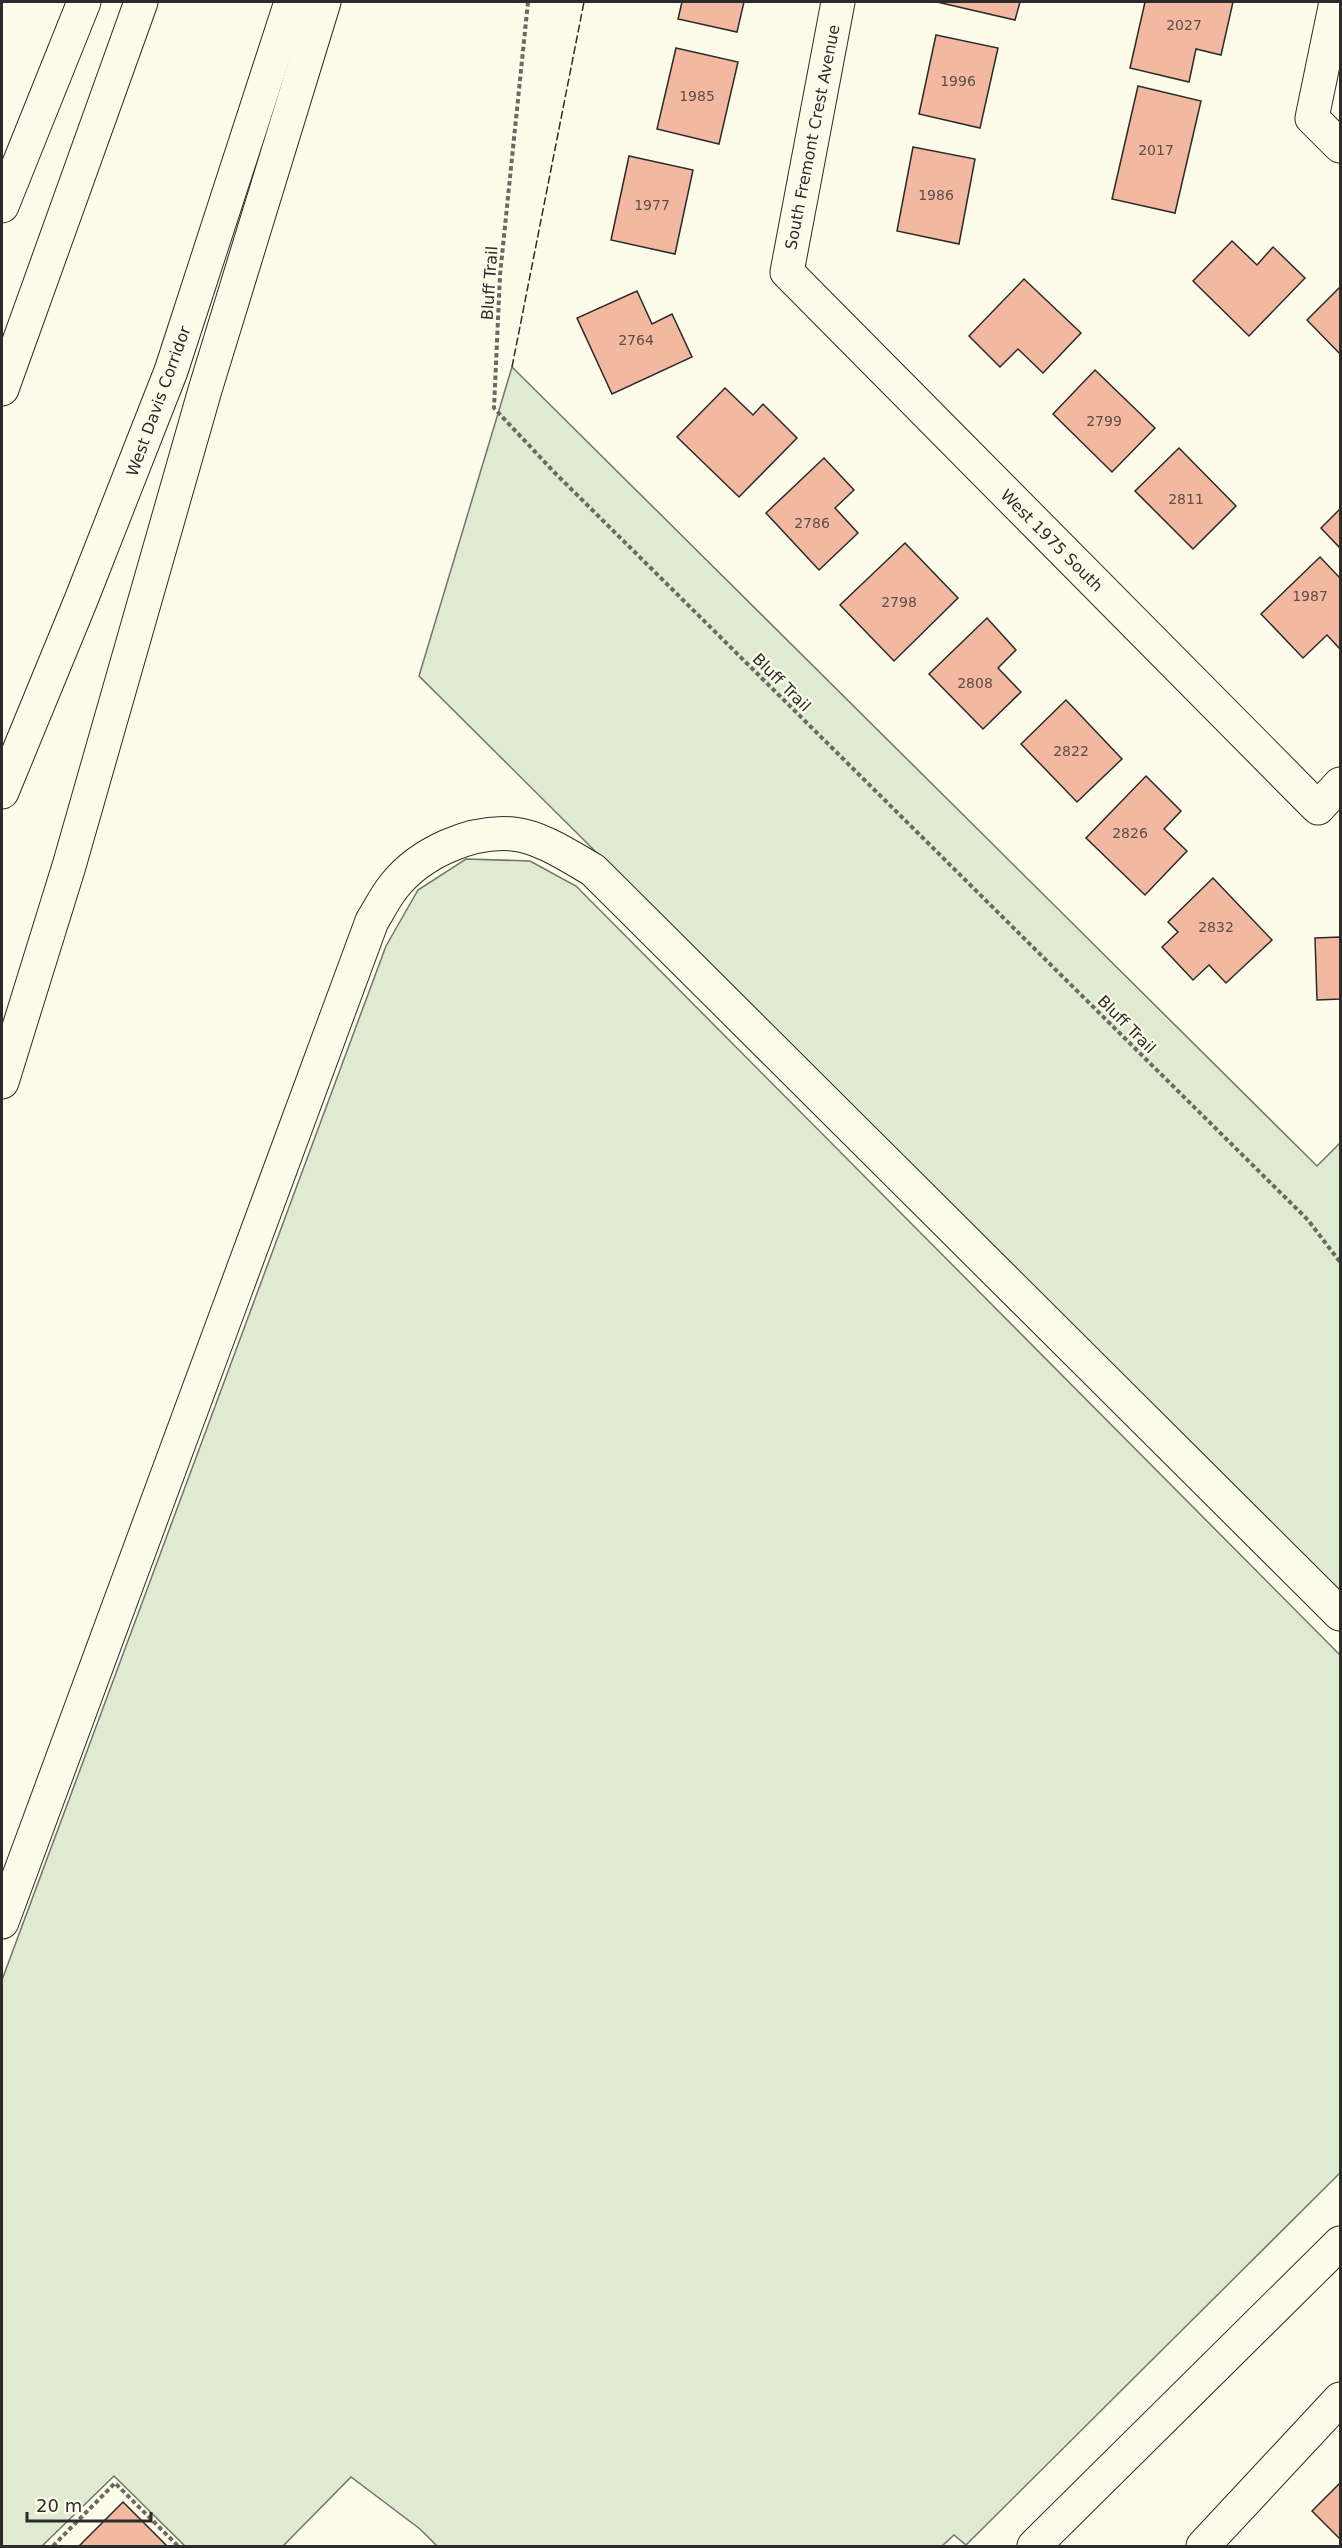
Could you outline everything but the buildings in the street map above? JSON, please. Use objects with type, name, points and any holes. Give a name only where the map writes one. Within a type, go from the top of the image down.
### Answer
[{"type":"main road","points":[[2,206],[84,2]]},
{"type":"main road","points":[[2,389],[141,2]]},
{"type":"main road","name":"West Davis Corridor","points":[[2,792],[171,371],[291,2]]},
{"type":"main road","points":[[2,1082],[69,866],[205,390],[324,2]]},
{"type":"main road","name":"South Fremont Crest Avenue","points":[[787,272],[838,2]]},
{"type":"main road","points":[[1336,2],[1312,118],[1341,146]]},
{"type":"main road","name":"West 1975 South","points":[[787,272],[1318,808],[1341,784]]},
{"type":"main road","points":[[2,1922],[372,921],[394,885],[425,858],[467,838],[513,834],[555,848],[593,870],[1341,1614]]},
{"type":"main road","points":[[1034,2547],[1341,2243]]},
{"type":"main road","points":[[1203,2547],[1341,2399]]},
{"type":"path","name":"Bluff Trail","points":[[528,2],[500,274],[494,408],[554,472],[1308,1220],[1341,1262]]},
{"type":"path","points":[[52,2547],[115,2483],[178,2547]]},
{"type":"green space","points":[[512,367],[1317,1166],[1340,1143],[1340,1592],[419,676]]},
{"type":"green space","points":[[466,859],[530,861],[576,886],[1340,1655],[1340,2173],[966,2545],[954,2535],[942,2546],[437,2546],[420,2529],[351,2477],[283,2546],[185,2546],[114,2476],[42,2546],[2,2546],[2,1980],[386,946],[418,890]]},
{"type":"fence","points":[[512,367],[584,2]]}]
